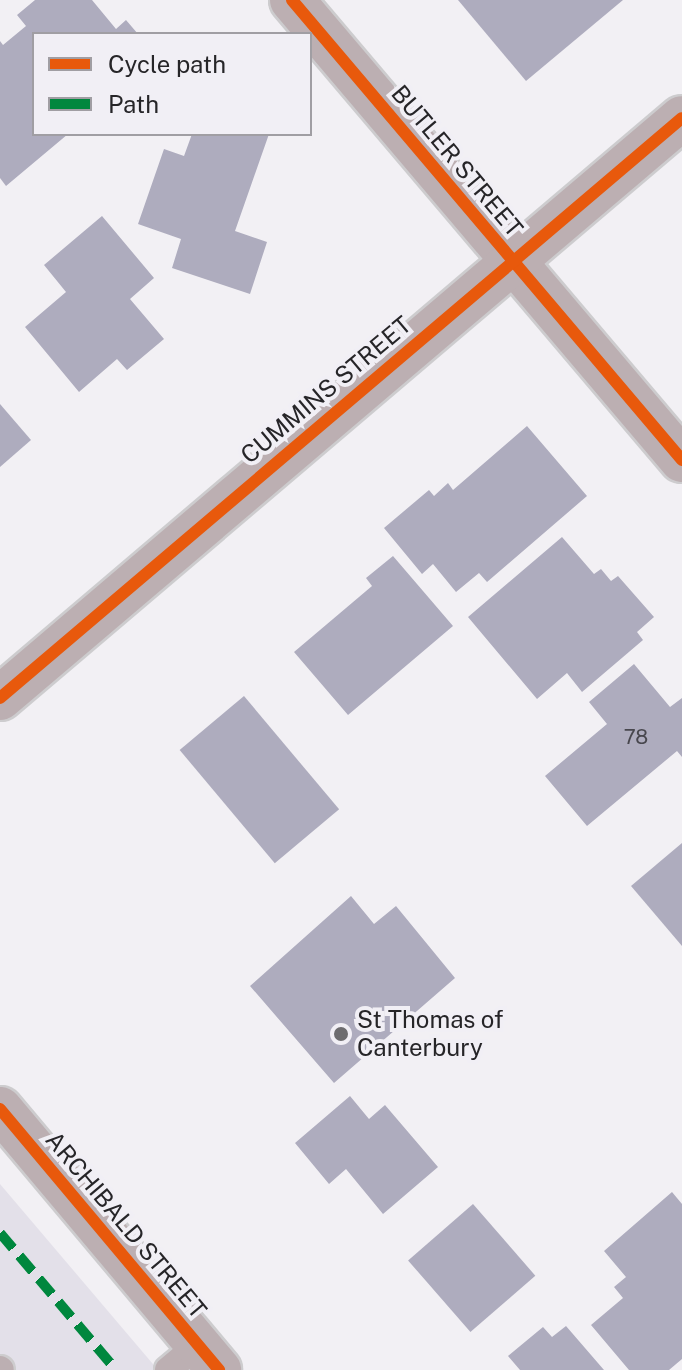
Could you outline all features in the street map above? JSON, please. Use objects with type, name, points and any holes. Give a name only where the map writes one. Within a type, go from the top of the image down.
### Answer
[{"type":"street","name":"BUTLER STREET","points":[[292,0],[682,460]]},
{"type":"street","name":"CUMMINS STREET","points":[[0,698],[682,118]]},
{"type":"street","name":"ARCHIBALD STREET","points":[[0,1109],[195,1362]]},
{"type":"shaded area","points":[[0,1184],[158,1370],[0,1370]]},
{"type":"building","points":[[35,0],[92,0],[116,29],[126,20],[136,32],[32,32],[32,136],[66,136],[6,186],[0,178],[0,41],[3,45],[26,26],[17,15]]},
{"type":"building","points":[[458,0],[623,0],[526,81]]},
{"type":"building","points":[[191,136],[268,136],[235,231],[267,242],[250,294],[172,268],[181,239],[138,224],[164,149],[184,156]]},
{"type":"building","points":[[102,216],[154,278],[130,299],[164,339],[127,370],[117,359],[79,392],[25,327],[66,292],[44,265]]},
{"type":"building","points":[[0,404],[31,440],[0,467]]},
{"type":"building","points":[[527,426],[587,496],[487,582],[479,573],[456,592],[433,564],[422,574],[384,528],[429,490],[434,496],[448,483],[453,490]]},
{"type":"building","points":[[562,537],[594,574],[601,569],[611,581],[618,576],[654,617],[637,632],[643,640],[582,692],[567,673],[537,699],[468,617]]},
{"type":"building","points":[[393,556],[453,626],[348,715],[294,652],[372,586],[366,578]]},
{"type":"building","points":[[634,664],[670,707],[682,698],[682,757],[677,751],[587,826],[545,776],[607,724],[589,702]]},
{"type":"building","points":[[244,696],[339,809],[275,863],[180,750]]},
{"type":"building","points":[[682,843],[682,946],[631,886]]},
{"type":"building","name":"St Thomas of Canterbury","points":[[351,896],[374,924],[396,906],[455,978],[334,1083],[250,986]]},
{"type":"building","points":[[350,1096],[369,1119],[385,1105],[438,1167],[383,1214],[346,1169],[329,1184],[295,1143]]},
{"type":"building","points":[[672,1192],[682,1204],[682,1359],[669,1370],[629,1370],[591,1325],[623,1298],[614,1287],[626,1277],[604,1251]]},
{"type":"building","points":[[473,1204],[535,1276],[470,1332],[408,1260]]},
{"type":"building","points":[[566,1326],[604,1370],[520,1370],[508,1356],[543,1327],[552,1337]]},
{"type":"marked path","points":[[0,1233],[112,1365]]},
{"type":"cycle path","points":[[292,0],[682,460]]},
{"type":"cycle path","points":[[0,698],[682,118]]},
{"type":"cycle path","points":[[0,1109],[219,1370]]},
{"type":"place","name":"St Thomas of Canterbury","points":[[341,1034]]}]
